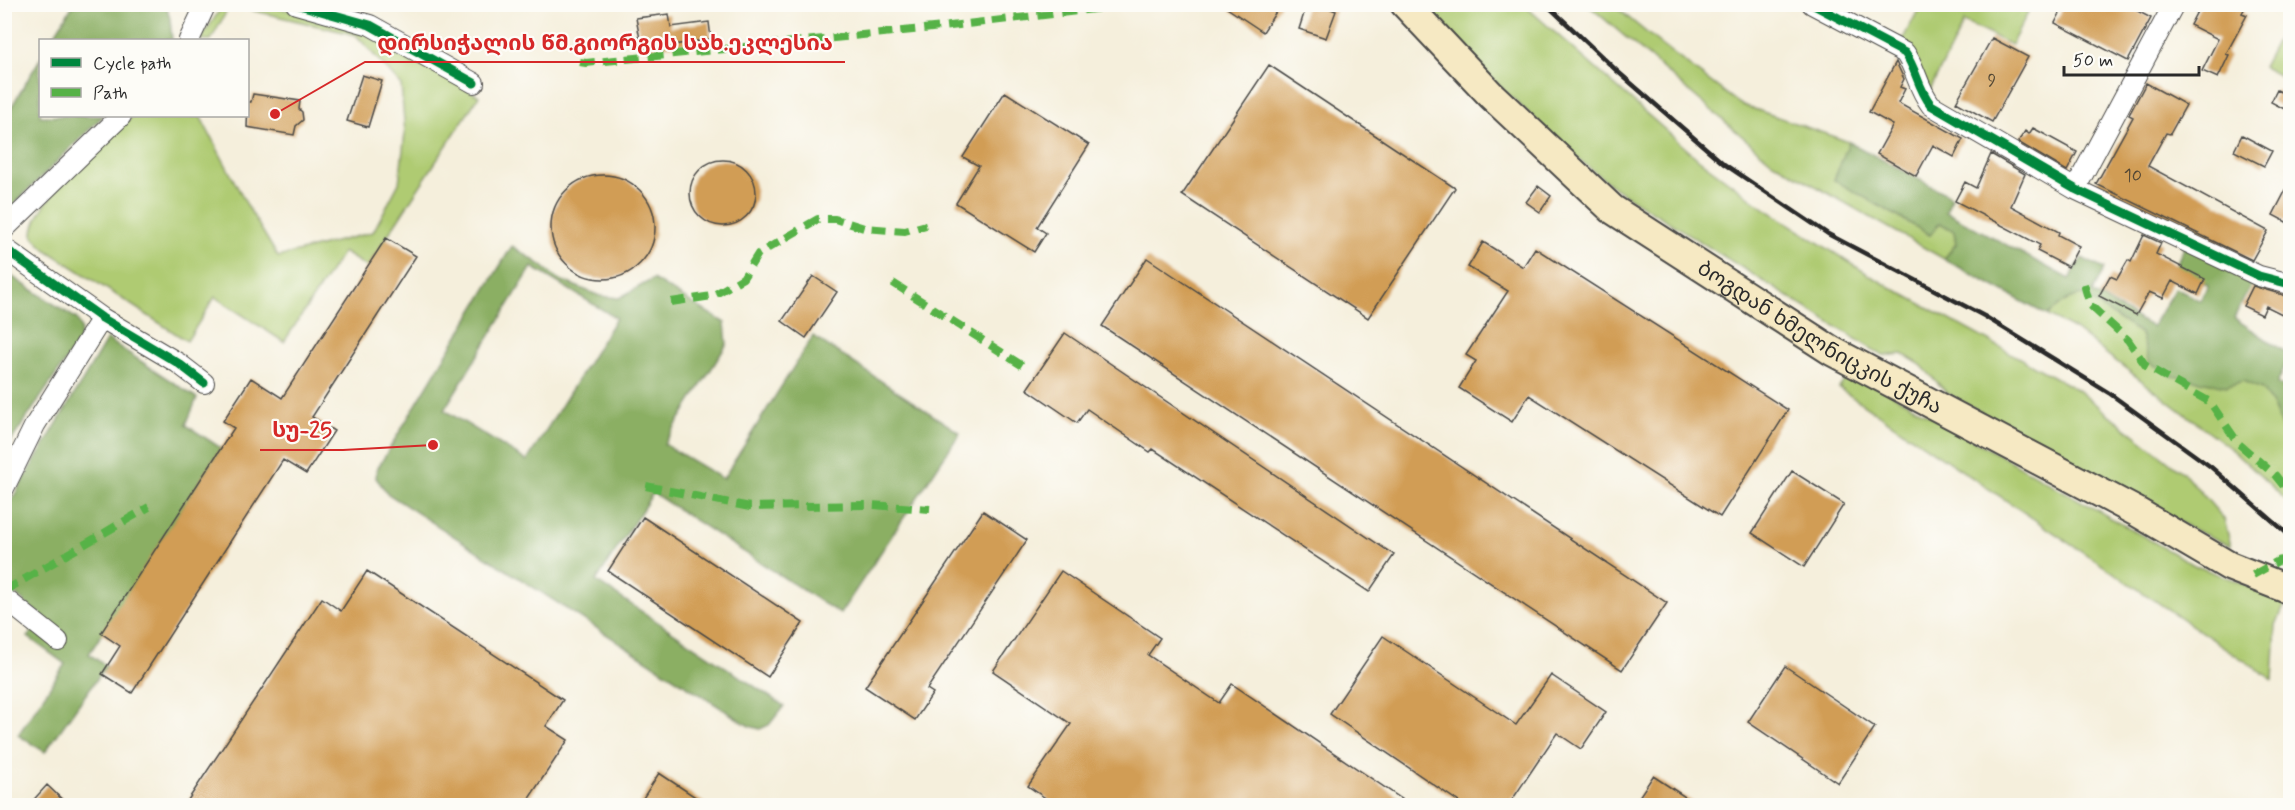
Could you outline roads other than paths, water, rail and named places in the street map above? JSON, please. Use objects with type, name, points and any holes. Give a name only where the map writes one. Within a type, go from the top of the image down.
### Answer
[{"type":"main road","name":"ბოგდან ხმელნიცკის ქუჩა","points":[[1405,4],[1491,95],[1612,209],[1832,351],[2137,512],[2229,566],[2290,590]]},
{"type":"street","points":[[189,39],[206,4]]},
{"type":"street","points":[[296,4],[370,25],[474,83]]},
{"type":"street","points":[[1812,4],[1905,53],[1910,60],[1921,92],[1931,105],[2075,189],[2259,276],[2290,284]]},
{"type":"street","points":[[2075,189],[2174,4]]},
{"type":"street","points":[[4,229],[120,117]]},
{"type":"street","points":[[4,248],[102,318],[178,363],[204,382]]},
{"type":"street","points":[[4,488],[35,425],[102,318]]},
{"type":"street","points":[[4,598],[57,641]]},
{"type":"railway","points":[[1546,4],[1617,71],[1724,164],[1828,234],[1984,316],[2109,393],[2211,467],[2290,536]]},
{"type":"place","name":"დირსიჭალის წმ.გიორგის სახ.ეკლესია","points":[[275,114]]},
{"type":"place","name":"სუ-25","points":[[433,445]]}]
